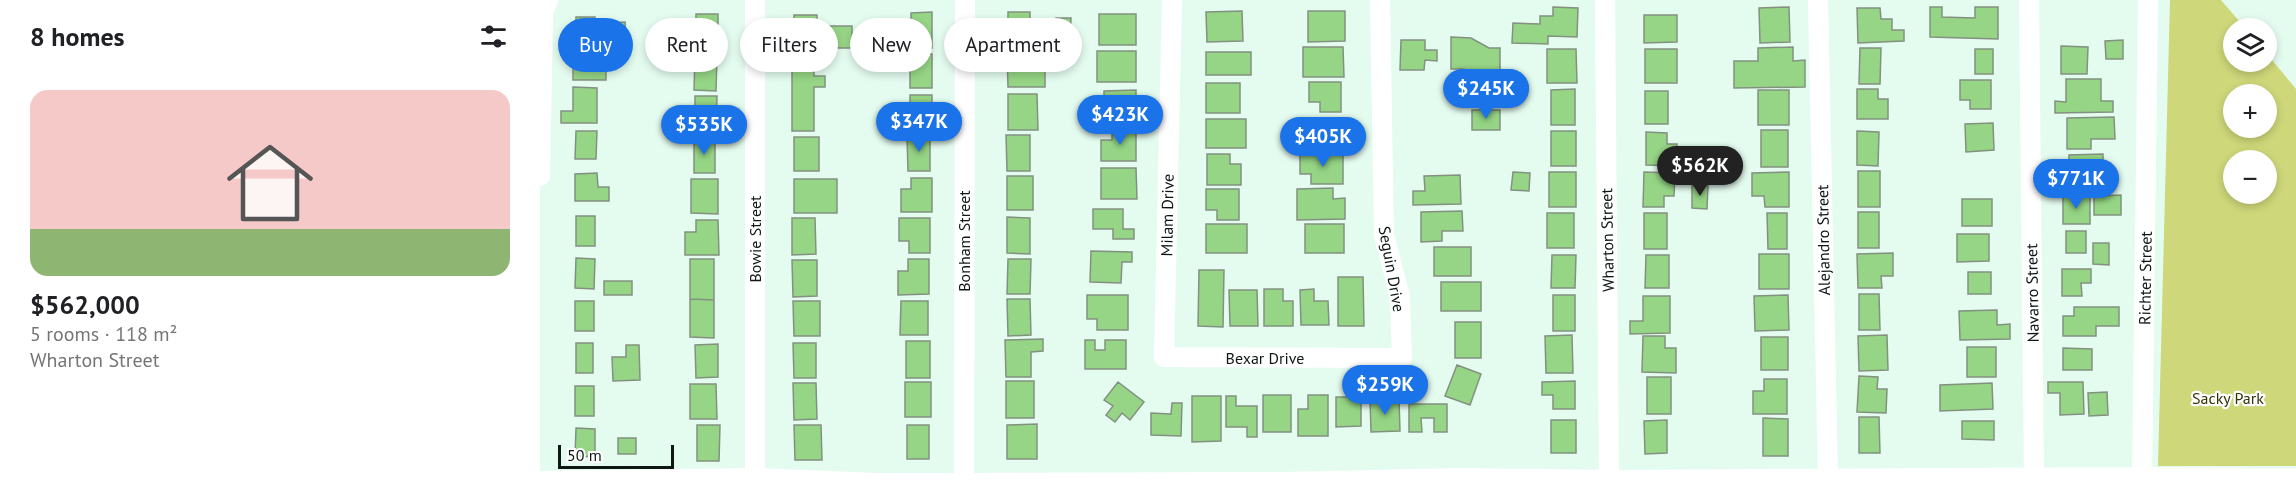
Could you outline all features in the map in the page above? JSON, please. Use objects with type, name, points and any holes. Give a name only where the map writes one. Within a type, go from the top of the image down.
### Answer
[{"type":"street","points":[[540,176],[543,14],[548,0]]},
{"type":"street","name":"Bowie Street","points":[[755,0],[755,478]]},
{"type":"street","name":"Bonham Street","points":[[964,483],[965,0]]},
{"type":"street","name":"Milam Drive","points":[[1164,357],[1172,0]]},
{"type":"street","name":"Seguin Drive","points":[[1380,0],[1384,235],[1400,297],[1402,358]]},
{"type":"street","name":"Wharton Street","points":[[1605,0],[1609,480]]},
{"type":"street","name":"Alejandro Street","points":[[1818,0],[1828,479]]},
{"type":"street","name":"Navarro Street","points":[[2029,0],[2034,477]]},
{"type":"street","name":"Richter Street","points":[[2142,480],[2148,0]]},
{"type":"street","name":"Bexar Drive","points":[[1164,357],[1402,358]]},
{"type":"street","points":[[540,481],[755,478],[876,483],[1284,483],[2034,477],[2142,480],[2296,478]]},
{"type":"green space","name":"Sacky Park","points":[[2170,0],[2221,0],[2236,18],[2223,18],[2223,72],[2277,72],[2277,66],[2296,89],[2296,466],[2158,466]]},
{"type":"building","points":[[1553,7],[1578,8],[1577,37],[1548,36],[1548,44],[1512,43],[1513,23],[1540,24],[1540,16],[1553,16]]},
{"type":"building","points":[[1789,7],[1790,42],[1760,43],[1759,8]]},
{"type":"building","points":[[1930,7],[1942,7],[1942,17],[1975,18],[1975,7],[1998,7],[1998,39],[1930,37]]},
{"type":"building","points":[[1857,8],[1880,8],[1881,19],[1892,19],[1892,30],[1904,30],[1904,41],[1858,43]]},
{"type":"building","points":[[1242,11],[1243,41],[1207,42],[1206,12]]},
{"type":"building","points":[[1308,11],[1345,11],[1345,41],[1308,42]]},
{"type":"building","points":[[932,12],[932,18],[911,18],[911,13]]},
{"type":"building","points":[[1008,12],[1030,12],[1030,18],[1008,18]]},
{"type":"building","points":[[696,14],[718,14],[718,18],[696,18]]},
{"type":"building","points":[[1099,14],[1136,14],[1136,45],[1099,45]]},
{"type":"building","points":[[794,15],[817,15],[817,18],[794,18]]},
{"type":"building","points":[[1644,15],[1677,15],[1677,42],[1644,43]]},
{"type":"building","points":[[838,26],[850,26],[850,48],[838,48]]},
{"type":"building","points":[[1451,37],[1471,38],[1489,48],[1500,48],[1500,80],[1464,79],[1464,69],[1451,69]]},
{"type":"building","points":[[1401,40],[1425,40],[1425,50],[1437,50],[1437,61],[1425,60],[1424,70],[1400,70]]},
{"type":"building","points":[[2123,40],[2123,59],[2106,59],[2105,41]]},
{"type":"building","points":[[2061,46],[2088,47],[2087,74],[2061,74]]},
{"type":"building","points":[[1303,47],[1343,47],[1344,77],[1303,77]]},
{"type":"building","points":[[1793,47],[1793,61],[1805,60],[1805,87],[1734,88],[1734,61],[1758,61],[1758,48]]},
{"type":"building","points":[[1860,48],[1881,48],[1880,84],[1859,84]]},
{"type":"building","points":[[1547,49],[1576,49],[1577,83],[1547,83]]},
{"type":"building","points":[[1645,49],[1677,49],[1677,83],[1645,83]]},
{"type":"building","points":[[1975,49],[1993,49],[1993,74],[1975,74]]},
{"type":"building","points":[[1097,51],[1136,51],[1136,82],[1097,82]]},
{"type":"building","points":[[1206,52],[1251,52],[1251,75],[1206,75]]},
{"type":"building","points":[[573,72],[606,72],[606,80],[573,80]]},
{"type":"building","points":[[695,72],[717,72],[716,91],[694,90]]},
{"type":"building","points":[[792,72],[814,72],[814,76],[825,76],[825,87],[814,87],[814,131],[792,131]]},
{"type":"building","points":[[910,72],[932,72],[932,88],[910,88]]},
{"type":"building","points":[[1008,72],[1045,72],[1045,87],[1008,87]]},
{"type":"building","points":[[2066,79],[2101,79],[2101,101],[2113,101],[2113,112],[2055,113],[2055,101],[2066,102]]},
{"type":"building","points":[[1960,80],[1991,80],[1991,109],[1970,109],[1970,100],[1960,100]]},
{"type":"building","points":[[1309,82],[1341,82],[1341,112],[1320,112],[1320,102],[1309,102]]},
{"type":"building","points":[[1206,83],[1240,83],[1240,113],[1206,113]]},
{"type":"building","points":[[573,87],[597,88],[597,123],[561,123],[561,111],[573,111]]},
{"type":"building","points":[[1575,89],[1575,125],[1551,125],[1551,90]]},
{"type":"building","points":[[1857,89],[1878,89],[1878,99],[1888,99],[1888,119],[1857,119]]},
{"type":"building","points":[[1136,90],[1136,121],[1104,121],[1104,91]]},
{"type":"building","points":[[1758,90],[1789,90],[1789,125],[1758,125]]},
{"type":"building","points":[[1645,91],[1668,91],[1668,124],[1645,124]]},
{"type":"building","points":[[1008,94],[1037,94],[1038,130],[1008,130]]},
{"type":"building","points":[[910,95],[932,95],[932,130],[899,130],[899,107],[910,107]]},
{"type":"building","points":[[695,96],[717,96],[716,132],[695,132]]},
{"type":"building","points":[[1472,110],[1500,110],[1500,130],[1472,130]]},
{"type":"building","points":[[2114,117],[2115,139],[2091,139],[2091,149],[2067,149],[2067,118]]},
{"type":"building","points":[[1303,118],[1344,118],[1344,148],[1303,148]]},
{"type":"building","points":[[1206,119],[1246,119],[1246,148],[1206,148]]},
{"type":"building","points":[[1993,123],[1994,150],[1966,152],[1965,124]]},
{"type":"building","points":[[1112,129],[1136,129],[1136,161],[1101,161],[1101,140],[1112,140]]},
{"type":"building","points":[[1761,130],[1788,130],[1788,167],[1761,167]]},
{"type":"building","points":[[576,131],[597,131],[596,159],[575,159]]},
{"type":"building","points":[[1551,131],[1576,131],[1576,166],[1551,166]]},
{"type":"building","points":[[1857,131],[1879,132],[1878,166],[1857,165]]},
{"type":"building","points":[[1646,132],[1667,133],[1667,144],[1677,144],[1676,166],[1646,165]]},
{"type":"building","points":[[1006,135],[1030,135],[1030,171],[1007,171]]},
{"type":"building","points":[[907,136],[930,136],[930,171],[908,171]]},
{"type":"building","points":[[794,137],[819,137],[819,171],[794,171]]},
{"type":"building","points":[[694,138],[715,138],[715,173],[694,173]]},
{"type":"building","points":[[1300,153],[1343,153],[1343,184],[1311,184],[1311,174],[1300,174]]},
{"type":"building","points":[[1207,154],[1230,154],[1230,164],[1241,164],[1241,185],[1207,185]]},
{"type":"building","points":[[2103,154],[2103,175],[2091,175],[2092,186],[2069,186],[2069,155]]},
{"type":"building","points":[[1101,168],[1136,168],[1137,199],[1101,199]]},
{"type":"building","points":[[1858,171],[1880,171],[1880,207],[1858,207]]},
{"type":"building","points":[[1513,172],[1530,173],[1529,191],[1511,190]]},
{"type":"building","points":[[1549,172],[1576,172],[1576,207],[1549,207]]},
{"type":"building","points":[[1644,172],[1675,173],[1674,196],[1664,196],[1664,207],[1643,207]]},
{"type":"building","points":[[1789,172],[1789,207],[1765,207],[1764,196],[1752,196],[1752,173]]},
{"type":"building","points":[[597,173],[598,187],[609,187],[609,201],[575,201],[575,174]]},
{"type":"building","points":[[1460,175],[1461,204],[1413,205],[1413,191],[1425,191],[1424,176]]},
{"type":"building","points":[[1007,176],[1033,176],[1033,210],[1007,210]]},
{"type":"building","points":[[911,178],[932,178],[932,212],[901,212],[901,189],[911,189]]},
{"type":"building","points":[[691,179],[718,179],[718,214],[691,213]]},
{"type":"building","points":[[794,179],[837,179],[837,213],[794,213]]},
{"type":"building","points":[[1692,186],[1708,186],[1707,209],[1692,208]]},
{"type":"building","points":[[1333,188],[1333,199],[1345,198],[1345,219],[1297,220],[1297,189]]},
{"type":"building","points":[[1206,189],[1239,189],[1239,220],[1217,220],[1217,210],[1206,210]]},
{"type":"building","points":[[2063,195],[2090,195],[2090,224],[2063,224]]},
{"type":"building","points":[[2121,195],[2121,215],[2094,215],[2094,196]]},
{"type":"building","points":[[1962,199],[1992,199],[1992,226],[1962,226]]},
{"type":"building","points":[[1093,209],[1123,209],[1123,229],[1134,229],[1134,239],[1113,239],[1113,229],[1093,229]]},
{"type":"building","points":[[1462,211],[1463,231],[1442,231],[1442,241],[1421,242],[1421,212]]},
{"type":"building","points":[[1858,212],[1879,212],[1879,248],[1858,248]]},
{"type":"building","points":[[1547,213],[1574,213],[1574,248],[1547,248]]},
{"type":"building","points":[[1644,213],[1667,213],[1667,249],[1644,249]]},
{"type":"building","points":[[1767,213],[1787,213],[1787,249],[1768,249]]},
{"type":"building","points":[[576,216],[595,216],[595,246],[576,246]]},
{"type":"building","points":[[1007,217],[1030,218],[1030,254],[1007,253]]},
{"type":"building","points":[[792,218],[815,218],[816,254],[792,255]]},
{"type":"building","points":[[899,218],[930,218],[930,253],[909,253],[909,241],[899,241]]},
{"type":"building","points":[[696,220],[718,220],[719,255],[685,255],[685,232],[696,232]]},
{"type":"building","points":[[1206,224],[1247,224],[1247,253],[1206,253]]},
{"type":"building","points":[[1305,224],[1344,224],[1344,253],[1305,253]]},
{"type":"building","points":[[2066,231],[2086,231],[2086,253],[2066,253]]},
{"type":"building","points":[[1957,234],[1989,234],[1989,261],[1957,262]]},
{"type":"building","points":[[2093,243],[2109,243],[2109,265],[2093,264]]},
{"type":"building","points":[[1434,247],[1471,247],[1471,276],[1434,276]]},
{"type":"building","points":[[1091,251],[1132,252],[1132,262],[1122,262],[1121,283],[1090,282]]},
{"type":"building","points":[[1893,253],[1893,276],[1881,276],[1882,288],[1858,288],[1857,254]]},
{"type":"building","points":[[1759,254],[1789,254],[1789,289],[1759,289]]},
{"type":"building","points":[[1552,255],[1576,255],[1575,288],[1551,288]]},
{"type":"building","points":[[1646,255],[1669,255],[1669,288],[1645,288]]},
{"type":"building","points":[[576,258],[595,259],[594,289],[575,288]]},
{"type":"building","points":[[690,259],[714,259],[714,300],[690,299]]},
{"type":"building","points":[[908,259],[929,259],[929,294],[898,295],[898,271],[908,271]]},
{"type":"building","points":[[1008,259],[1031,259],[1030,294],[1007,294]]},
{"type":"building","points":[[792,260],[817,260],[817,296],[793,297]]},
{"type":"building","points":[[2062,269],[2091,269],[2091,283],[2081,283],[2082,296],[2062,296]]},
{"type":"building","points":[[1199,270],[1224,270],[1223,327],[1198,326]]},
{"type":"building","points":[[1968,272],[1991,272],[1991,294],[1968,294]]},
{"type":"building","points":[[1338,277],[1363,277],[1364,326],[1338,326]]},
{"type":"building","points":[[604,281],[632,281],[632,295],[604,295]]},
{"type":"building","points":[[1441,282],[1481,282],[1481,311],[1441,311]]},
{"type":"building","points":[[1264,289],[1283,289],[1283,301],[1293,301],[1293,326],[1264,326]]},
{"type":"building","points":[[1314,289],[1314,301],[1328,301],[1329,325],[1301,325],[1300,290]]},
{"type":"building","points":[[1229,290],[1257,290],[1258,326],[1230,326]]},
{"type":"building","points":[[1859,294],[1879,294],[1880,330],[1859,330]]},
{"type":"building","points":[[1087,295],[1128,295],[1128,330],[1097,330],[1097,319],[1087,319]]},
{"type":"building","points":[[1553,295],[1575,295],[1575,331],[1553,331]]},
{"type":"building","points":[[1788,295],[1789,330],[1755,331],[1754,296]]},
{"type":"building","points":[[1643,296],[1670,296],[1670,333],[1630,334],[1630,321],[1643,321]]},
{"type":"building","points":[[690,299],[714,300],[714,338],[690,337]]},
{"type":"building","points":[[1007,299],[1030,299],[1031,335],[1008,336]]},
{"type":"building","points":[[575,301],[594,301],[594,331],[575,331]]},
{"type":"building","points":[[793,301],[820,301],[820,336],[794,336]]},
{"type":"building","points":[[901,301],[928,301],[928,335],[900,335]]},
{"type":"building","points":[[2074,307],[2119,307],[2119,326],[2096,326],[2096,336],[2063,336],[2063,316],[2074,316]]},
{"type":"building","points":[[1997,310],[1997,325],[2010,324],[2010,339],[1960,340],[1959,311]]},
{"type":"building","points":[[1455,322],[1481,322],[1481,358],[1455,358]]},
{"type":"building","points":[[1572,335],[1573,373],[1546,373],[1545,336]]},
{"type":"building","points":[[1887,335],[1888,370],[1859,371],[1858,336]]},
{"type":"building","points":[[1643,336],[1665,336],[1665,348],[1676,348],[1676,373],[1642,372]]},
{"type":"building","points":[[1761,337],[1788,337],[1788,370],[1761,370]]},
{"type":"building","points":[[1043,339],[1043,351],[1031,352],[1031,377],[1006,377],[1005,340]]},
{"type":"building","points":[[1085,340],[1095,340],[1095,350],[1105,350],[1105,340],[1126,340],[1126,369],[1085,369]]},
{"type":"building","points":[[906,341],[930,341],[930,378],[906,378]]},
{"type":"building","points":[[576,343],[593,343],[593,373],[576,373]]},
{"type":"building","points":[[793,343],[816,343],[816,378],[794,378]]},
{"type":"building","points":[[718,344],[718,377],[696,378],[695,345]]},
{"type":"building","points":[[626,345],[639,345],[640,380],[613,381],[612,357],[626,357]]},
{"type":"building","points":[[1967,347],[1996,347],[1996,377],[1967,377]]},
{"type":"building","points":[[2063,348],[2092,349],[2092,370],[2063,370]]},
{"type":"building","points":[[1457,365],[1481,374],[1470,405],[1445,396]]},
{"type":"building","points":[[1859,376],[1878,377],[1877,389],[1887,389],[1886,413],[1857,412]]},
{"type":"building","points":[[1647,377],[1671,377],[1671,414],[1647,414]]},
{"type":"building","points":[[1764,379],[1787,379],[1787,414],[1753,414],[1753,391],[1764,391]]},
{"type":"building","points":[[1006,381],[1034,381],[1034,418],[1006,418]]},
{"type":"building","points":[[1575,381],[1575,409],[1553,409],[1553,395],[1542,395],[1542,382]]},
{"type":"building","points":[[905,382],[931,382],[931,417],[905,417]]},
{"type":"building","points":[[1118,382],[1144,402],[1130,420],[1122,413],[1115,422],[1106,415],[1113,406],[1104,400]]},
{"type":"building","points":[[2048,382],[2083,382],[2084,414],[2060,415],[2060,393],[2048,393]]},
{"type":"building","points":[[793,383],[816,383],[817,419],[794,420]]},
{"type":"building","points":[[1992,383],[1993,409],[1940,411],[1940,385]]},
{"type":"building","points":[[690,384],[716,384],[717,419],[690,419]]},
{"type":"building","points":[[575,386],[594,386],[594,416],[575,416]]},
{"type":"building","points":[[2107,392],[2108,415],[2089,416],[2088,393]]},
{"type":"building","points":[[1263,395],[1291,395],[1291,432],[1263,432]]},
{"type":"building","points":[[1308,395],[1328,395],[1328,436],[1298,436],[1298,409],[1308,409]]},
{"type":"building","points":[[1192,396],[1221,396],[1221,441],[1192,442]]},
{"type":"building","points":[[1226,396],[1236,396],[1236,406],[1257,406],[1257,437],[1247,437],[1247,427],[1226,427]]},
{"type":"building","points":[[1336,397],[1361,397],[1361,426],[1336,427]]},
{"type":"building","points":[[1399,399],[1400,431],[1371,432],[1370,400]]},
{"type":"building","points":[[1172,403],[1182,403],[1181,436],[1151,435],[1151,413],[1171,414]]},
{"type":"building","points":[[1409,404],[1447,404],[1447,432],[1434,432],[1434,418],[1421,418],[1422,432],[1409,432]]},
{"type":"building","points":[[1859,417],[1879,417],[1880,453],[1859,453]]},
{"type":"building","points":[[1763,418],[1788,419],[1788,456],[1763,456]]},
{"type":"building","points":[[1551,420],[1576,420],[1576,453],[1551,453]]},
{"type":"building","points":[[1667,420],[1667,453],[1645,454],[1644,421]]},
{"type":"building","points":[[1962,421],[1994,421],[1994,440],[1962,439]]},
{"type":"building","points":[[1037,424],[1037,459],[1007,459],[1007,425]]},
{"type":"building","points":[[697,425],[720,425],[719,461],[697,461]]},
{"type":"building","points":[[794,425],[821,425],[822,460],[795,460]]},
{"type":"building","points":[[907,425],[929,425],[929,459],[907,459]]},
{"type":"building","points":[[576,428],[595,429],[595,457],[575,456]]},
{"type":"building","points":[[618,438],[636,438],[636,454],[618,454]]}]
